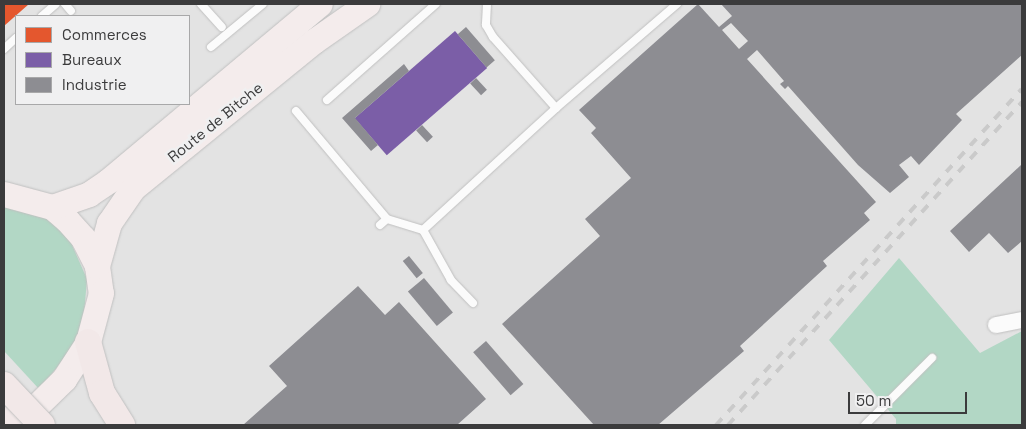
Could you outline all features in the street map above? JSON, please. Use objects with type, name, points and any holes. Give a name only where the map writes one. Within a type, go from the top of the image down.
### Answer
[{"type":"highway","points":[[88,342],[102,393],[122,425]]},
{"type":"highway","points":[[4,385],[42,425]]},
{"type":"highway","points":[[4,420],[9,425]]},
{"type":"main road","name":"Route de Bitche","points":[[52,207],[89,194],[108,181],[320,4]]},
{"type":"main road","name":"Route de Bitche","points":[[97,266],[109,223],[134,188],[314,41],[367,4]]},
{"type":"main road","points":[[4,194],[52,207],[83,238],[97,266],[100,293],[88,342],[64,379],[17,425]]},
{"type":"street","points":[[996,325],[1022,320]]},
{"type":"lane","points":[[43,15],[56,4]]},
{"type":"lane","points":[[65,4],[71,11]]},
{"type":"lane","points":[[201,4],[222,27]]},
{"type":"lane","points":[[211,47],[263,4]]},
{"type":"lane","points":[[328,100],[436,4]]},
{"type":"lane","points":[[487,4],[486,25],[492,37],[556,108]]},
{"type":"lane","points":[[423,230],[556,108],[677,4]]},
{"type":"lane","points":[[4,49],[15,39]]},
{"type":"lane","points":[[296,112],[387,219],[423,230],[451,280],[473,303]]},
{"type":"lane","points":[[380,225],[387,219]]},
{"type":"lane","points":[[865,425],[932,358]]},
{"type":"green space","points":[[4,203],[50,219],[69,238],[87,279],[83,327],[69,353],[39,389],[4,351]]},
{"type":"green space","points":[[899,258],[980,353],[1022,331],[1022,425],[896,425],[896,419],[829,340]]},
{"type":"building: Commerces","points":[[4,4],[29,4],[15,15],[4,26]]},
{"type":"building: Bureaux","points":[[455,31],[487,68],[387,155],[355,118]]},
{"type":"building: Industrie","points":[[698,4],[719,27],[732,16],[721,4],[1022,4],[1022,55],[956,114],[962,120],[919,165],[911,156],[899,165],[909,177],[890,193],[858,165],[788,86],[785,89],[780,84],[784,81],[757,50],[747,59],[876,202],[864,213],[870,220],[823,261],[827,266],[740,346],[744,351],[658,425],[594,425],[502,324],[600,236],[585,219],[631,178],[591,133],[596,128],[579,110]],"holes":[[[731,23],[748,41],[739,49],[722,30]]]},
{"type":"building: Industrie","points":[[466,27],[495,60],[487,67],[458,34]]},
{"type":"building: Industrie","points":[[404,64],[409,71],[355,118],[378,145],[371,151],[342,118]]},
{"type":"building: Industrie","points":[[476,78],[487,90],[481,95],[470,83]]},
{"type":"building: Industrie","points":[[422,125],[433,137],[427,142],[416,130]]},
{"type":"building: Industrie","points":[[1021,165],[1022,241],[1008,253],[989,233],[969,252],[950,231]]},
{"type":"building: Industrie","points":[[409,256],[423,273],[417,278],[403,261]]},
{"type":"building: Industrie","points":[[424,278],[453,312],[437,326],[408,291]]},
{"type":"building: Industrie","points":[[358,286],[385,315],[399,302],[486,399],[457,425],[243,425],[287,386],[269,366]]},
{"type":"building: Industrie","points":[[486,341],[523,384],[511,395],[473,352]]},
{"type":"railway","points":[[716,425],[1022,89]]},
{"type":"railway","points":[[728,425],[1022,102]]}]
